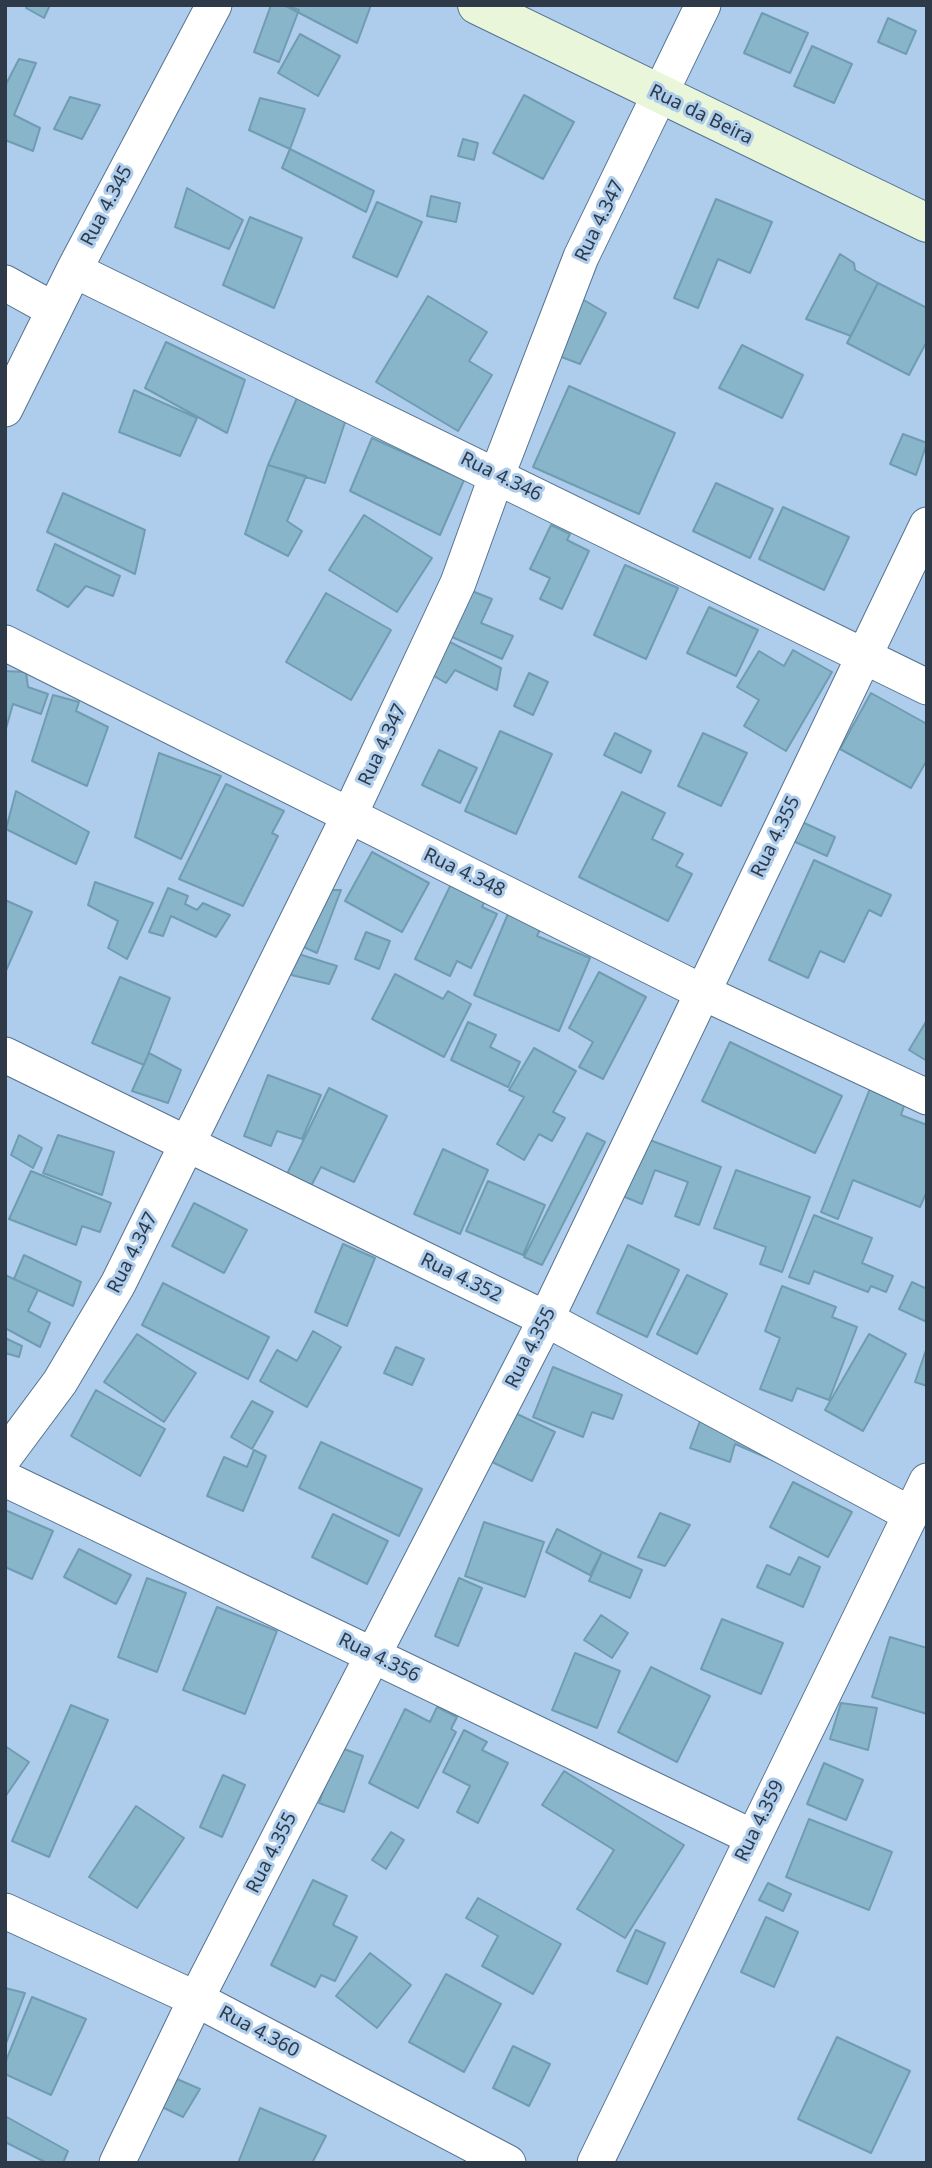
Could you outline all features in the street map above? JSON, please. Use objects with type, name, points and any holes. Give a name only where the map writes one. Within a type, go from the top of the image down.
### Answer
[{"type":"main road","name":"Rua da Beira","points":[[477,5],[927,223]]},
{"type":"street","name":"Rua 4.345","points":[[5,409],[74,270],[214,5]]},
{"type":"street","name":"Rua 4.347","points":[[5,1455],[60,1382],[118,1284],[349,816],[458,583],[581,257],[703,5]]},
{"type":"street","name":"Rua 4.346","points":[[74,270],[927,687]]},
{"type":"street","points":[[5,283],[54,310]]},
{"type":"street","name":"Rua 4.355","points":[[117,2163],[196,1999],[546,1319],[927,525]]},
{"type":"street","name":"Rua 4.348","points":[[5,643],[702,992],[927,1097]]},
{"type":"street","name":"Rua 4.352","points":[[5,1055],[546,1319],[910,1514]]},
{"type":"street","name":"Rua 4.356","points":[[5,1479],[752,1837]]},
{"type":"street","name":"Rua 4.359","points":[[595,2163],[927,1481]]},
{"type":"street","name":"Rua 4.360","points":[[5,1911],[196,1999],[508,2163]]},
{"type":"building","points":[[28,5],[50,5],[44,18],[26,8]]},
{"type":"building","points":[[271,5],[286,5],[299,10],[279,62],[254,52]]},
{"type":"building","points":[[284,5],[371,5],[357,43]]},
{"type":"building","points":[[762,13],[808,33],[790,73],[744,53]]},
{"type":"building","points":[[888,18],[916,31],[906,54],[878,42]]},
{"type":"building","points":[[300,34],[340,56],[318,96],[278,73]]},
{"type":"building","points":[[812,46],[852,64],[834,103],[794,86]]},
{"type":"building","points":[[19,59],[36,63],[14,115],[40,128],[33,151],[5,140],[5,86]]},
{"type":"building","points":[[524,95],[574,122],[543,179],[493,153]]},
{"type":"building","points":[[70,97],[100,105],[82,139],[54,129]]},
{"type":"building","points":[[260,98],[305,109],[290,149],[249,130]]},
{"type":"building","points":[[463,139],[478,143],[474,160],[458,156]]},
{"type":"building","points":[[290,149],[374,191],[366,212],[282,168]]},
{"type":"building","points":[[187,188],[243,220],[229,249],[175,227]]},
{"type":"building","points":[[431,196],[460,203],[456,222],[427,216]]},
{"type":"building","points":[[716,199],[772,222],[750,273],[718,259],[698,308],[674,298]]},
{"type":"building","points":[[377,202],[422,222],[397,277],[353,257]]},
{"type":"building","points":[[250,217],[302,238],[274,308],[223,285]]},
{"type":"building","points":[[840,254],[854,263],[855,270],[878,283],[851,336],[806,319]]},
{"type":"building","points":[[878,283],[927,308],[927,341],[909,375],[847,343]]},
{"type":"building","points":[[428,296],[487,332],[469,361],[492,375],[458,431],[376,382]]},
{"type":"building","points":[[577,296],[606,313],[580,364],[551,353]]},
{"type":"building","points":[[166,342],[245,380],[227,433],[145,388]]},
{"type":"building","points":[[742,345],[803,375],[782,418],[719,388]]},
{"type":"building","points":[[569,386],[675,433],[639,514],[533,467]]},
{"type":"building","points":[[134,390],[197,418],[180,456],[119,432]]},
{"type":"building","points":[[300,391],[348,413],[325,483],[268,465]]},
{"type":"building","points":[[903,434],[927,443],[916,475],[890,464]]},
{"type":"building","points":[[372,438],[464,480],[440,535],[350,491]]},
{"type":"building","points":[[268,465],[306,476],[287,521],[302,531],[288,556],[245,534]]},
{"type":"building","points":[[716,483],[773,509],[750,558],[693,531]]},
{"type":"building","points":[[63,493],[145,530],[135,574],[47,532]]},
{"type":"building","points":[[783,507],[849,537],[824,590],[759,559]]},
{"type":"building","points":[[364,515],[432,558],[397,612],[329,570]]},
{"type":"building","points":[[551,525],[570,534],[567,540],[589,551],[562,609],[540,599],[550,578],[530,569]]},
{"type":"building","points":[[55,544],[120,576],[113,596],[86,586],[68,607],[37,590]]},
{"type":"building","points":[[625,565],[678,588],[646,659],[594,635]]},
{"type":"building","points":[[472,591],[492,599],[481,623],[513,636],[502,659],[452,637]]},
{"type":"building","points":[[326,593],[391,630],[351,700],[286,662]]},
{"type":"building","points":[[709,607],[758,630],[736,676],[687,653]]},
{"type":"building","points":[[442,638],[501,668],[497,690],[455,670],[446,683],[427,672]]},
{"type":"building","points":[[793,650],[832,672],[786,751],[744,726],[759,700],[737,687],[759,651],[784,666]]},
{"type":"building","points":[[5,671],[26,672],[28,687],[48,694],[41,714],[13,704],[5,732]]},
{"type":"building","points":[[529,673],[548,682],[533,715],[514,706]]},
{"type":"building","points":[[871,693],[927,724],[927,760],[911,788],[840,749]]},
{"type":"building","points":[[53,695],[79,702],[76,711],[108,727],[87,786],[32,761]]},
{"type":"building","points":[[500,731],[552,754],[516,834],[465,811]]},
{"type":"building","points":[[615,733],[651,751],[641,773],[604,755]]},
{"type":"building","points":[[703,733],[747,753],[721,806],[678,786]]},
{"type":"building","points":[[439,750],[477,768],[460,803],[422,785]]},
{"type":"building","points":[[159,753],[221,776],[181,859],[135,837]]},
{"type":"building","points":[[226,784],[284,811],[272,833],[278,836],[243,906],[179,879]]},
{"type":"building","points":[[16,791],[89,832],[76,864],[6,829]]},
{"type":"building","points":[[622,792],[665,813],[652,839],[683,854],[676,866],[692,874],[668,921],[579,877]]},
{"type":"building","points":[[802,822],[835,837],[827,856],[793,841]]},
{"type":"building","points":[[372,852],[429,883],[402,932],[345,901]]},
{"type":"building","points":[[814,860],[891,895],[881,916],[869,910],[844,962],[820,951],[808,978],[769,960]]},
{"type":"building","points":[[453,880],[487,896],[482,907],[497,914],[471,968],[457,961],[450,976],[415,959]]},
{"type":"building","points":[[95,882],[153,903],[127,959],[108,948],[118,921],[88,905]]},
{"type":"building","points":[[168,888],[188,896],[185,904],[197,910],[203,903],[230,915],[216,937],[171,916],[163,936],[149,932]]},
{"type":"building","points":[[318,890],[341,890],[317,953],[288,940]]},
{"type":"building","points":[[5,900],[32,912],[5,973]]},
{"type":"building","points":[[510,909],[543,923],[537,936],[590,958],[559,1031],[474,995]]},
{"type":"building","points":[[366,932],[390,941],[379,969],[355,959]]},
{"type":"building","points":[[292,952],[337,966],[329,984],[283,973]]},
{"type":"building","points":[[599,972],[646,997],[603,1079],[579,1067],[593,1042],[569,1028]]},
{"type":"building","points":[[395,974],[443,999],[448,991],[471,1004],[444,1057],[372,1019]]},
{"type":"building","points":[[120,977],[170,998],[144,1065],[92,1043]]},
{"type":"building","points":[[927,1020],[927,1061],[909,1050]]},
{"type":"building","points":[[468,1022],[496,1035],[490,1047],[520,1062],[508,1087],[451,1060]]},
{"type":"building","points":[[730,1042],[842,1096],[815,1153],[702,1101]]},
{"type":"building","points":[[534,1048],[576,1071],[553,1112],[565,1118],[552,1141],[539,1134],[524,1160],[497,1144],[524,1097],[509,1090]]},
{"type":"building","points":[[149,1053],[181,1070],[168,1103],[132,1091]]},
{"type":"building","points":[[268,1075],[321,1095],[302,1139],[277,1131],[271,1146],[244,1136]]},
{"type":"building","points":[[871,1086],[906,1100],[901,1115],[927,1125],[927,1191],[920,1207],[853,1180],[838,1219],[821,1212]]},
{"type":"building","points":[[329,1088],[387,1116],[354,1182],[321,1167],[310,1188],[286,1176]]},
{"type":"building","points":[[587,1133],[605,1142],[542,1265],[524,1257]]},
{"type":"building","points":[[19,1135],[42,1148],[33,1168],[11,1155]]},
{"type":"building","points":[[58,1135],[114,1152],[102,1195],[43,1173]]},
{"type":"building","points":[[642,1137],[721,1167],[699,1225],[675,1216],[688,1182],[655,1170],[642,1204],[620,1195]]},
{"type":"building","points":[[443,1149],[488,1170],[460,1234],[414,1214]]},
{"type":"building","points":[[736,1170],[810,1197],[782,1272],[760,1264],[766,1247],[714,1228]]},
{"type":"building","points":[[31,1171],[111,1203],[100,1232],[82,1226],[76,1245],[9,1219]]},
{"type":"building","points":[[488,1181],[545,1205],[523,1255],[466,1231]]},
{"type":"building","points":[[194,1203],[247,1230],[224,1273],[172,1246]]},
{"type":"building","points":[[814,1215],[872,1238],[862,1263],[893,1276],[886,1292],[871,1286],[868,1292],[814,1271],[809,1284],[789,1277]]},
{"type":"building","points":[[343,1244],[375,1258],[347,1326],[315,1312]]},
{"type":"building","points":[[628,1245],[679,1270],[647,1337],[597,1313]]},
{"type":"building","points":[[24,1255],[81,1282],[73,1306],[14,1279]]},
{"type":"building","points":[[5,1275],[38,1290],[28,1311],[50,1323],[40,1347],[5,1328]]},
{"type":"building","points":[[687,1275],[727,1294],[697,1354],[657,1334]]},
{"type":"building","points":[[912,1282],[927,1289],[927,1322],[899,1309]]},
{"type":"building","points":[[163,1283],[269,1337],[248,1379],[142,1325]]},
{"type":"building","points":[[782,1286],[836,1307],[832,1317],[857,1327],[829,1400],[797,1388],[792,1401],[760,1389],[780,1338],[765,1331]]},
{"type":"building","points":[[313,1331],[341,1347],[307,1407],[260,1381],[277,1350],[297,1361]]},
{"type":"building","points":[[137,1334],[196,1373],[164,1422],[104,1382]]},
{"type":"building","points":[[869,1334],[906,1354],[863,1431],[825,1410]]},
{"type":"building","points":[[5,1338],[22,1346],[19,1357],[5,1353]]},
{"type":"building","points":[[396,1347],[424,1359],[412,1385],[384,1373]]},
{"type":"building","points":[[927,1347],[927,1386],[915,1382]]},
{"type":"building","points":[[553,1367],[622,1395],[613,1419],[592,1412],[583,1437],[533,1417]]},
{"type":"building","points":[[96,1390],[165,1429],[140,1476],[71,1436]]},
{"type":"building","points":[[252,1401],[273,1412],[252,1449],[231,1437]]},
{"type":"building","points":[[513,1412],[555,1432],[532,1481],[490,1461]]},
{"type":"building","points":[[703,1413],[777,1462],[735,1444],[730,1462],[690,1448]]},
{"type":"building","points":[[321,1442],[422,1489],[399,1536],[299,1488]]},
{"type":"building","points":[[254,1450],[266,1456],[243,1511],[207,1496],[224,1457],[247,1467]]},
{"type":"building","points":[[793,1482],[852,1512],[828,1557],[770,1527]]},
{"type":"building","points":[[5,1510],[53,1531],[32,1579],[5,1567]]},
{"type":"building","points":[[660,1513],[690,1525],[665,1566],[638,1557]]},
{"type":"building","points":[[333,1514],[388,1541],[367,1584],[312,1557]]},
{"type":"building","points":[[484,1522],[544,1542],[525,1597],[465,1576]]},
{"type":"building","points":[[557,1529],[602,1552],[590,1575],[546,1552]]},
{"type":"building","points":[[79,1549],[131,1575],[116,1604],[64,1577]]},
{"type":"building","points":[[602,1552],[642,1570],[630,1598],[589,1581]]},
{"type":"building","points":[[799,1557],[820,1567],[803,1607],[757,1587],[767,1565],[790,1575]]},
{"type":"building","points":[[147,1578],[186,1593],[157,1672],[118,1657]]},
{"type":"building","points":[[459,1578],[482,1588],[458,1646],[435,1636]]},
{"type":"building","points":[[217,1607],[277,1631],[245,1714],[183,1690]]},
{"type":"building","points":[[601,1615],[628,1633],[612,1658],[584,1640]]},
{"type":"building","points":[[722,1619],[783,1643],[761,1694],[701,1669]]},
{"type":"building","points":[[890,1637],[927,1648],[927,1714],[872,1697]]},
{"type":"building","points":[[575,1653],[620,1671],[597,1728],[552,1710]]},
{"type":"building","points":[[651,1667],[710,1696],[677,1762],[618,1732]]},
{"type":"building","points":[[841,1703],[877,1708],[868,1750],[830,1739]]},
{"type":"building","points":[[71,1705],[108,1720],[49,1857],[12,1841]]},
{"type":"building","points":[[437,1707],[457,1717],[451,1729],[456,1732],[418,1808],[369,1783],[405,1709],[430,1722]]},
{"type":"building","points":[[464,1730],[487,1742],[482,1750],[508,1763],[478,1823],[457,1812],[470,1786],[443,1772]]},
{"type":"building","points":[[5,1746],[29,1762],[5,1797]]},
{"type":"building","points":[[339,1747],[363,1756],[344,1812],[319,1803]]},
{"type":"building","points":[[824,1763],[863,1780],[846,1820],[807,1804]]},
{"type":"building","points":[[564,1771],[684,1845],[625,1938],[577,1909],[614,1850],[542,1805]]},
{"type":"building","points":[[223,1775],[245,1785],[222,1837],[200,1827]]},
{"type":"building","points":[[136,1806],[184,1838],[137,1908],[89,1877]]},
{"type":"building","points":[[809,1819],[892,1852],[869,1910],[786,1877]]},
{"type":"building","points":[[391,1832],[404,1840],[386,1869],[372,1860]]},
{"type":"building","points":[[313,1880],[347,1896],[333,1925],[357,1937],[335,1981],[321,1975],[315,1987],[271,1965]]},
{"type":"building","points":[[768,1883],[791,1894],[783,1911],[759,1900]]},
{"type":"building","points":[[478,1898],[561,1944],[533,1994],[482,1966],[498,1936],[466,1918]]},
{"type":"building","points":[[766,1917],[798,1932],[774,1987],[741,1972]]},
{"type":"building","points":[[636,1930],[665,1943],[647,1984],[617,1971]]},
{"type":"building","points":[[370,1953],[411,1985],[377,2028],[336,1996]]},
{"type":"building","points":[[446,1974],[501,2004],[464,2072],[409,2042]]},
{"type":"building","points":[[5,1988],[25,1993],[5,2046]]},
{"type":"building","points":[[32,1997],[86,2019],[51,2095],[5,2074],[5,2063]]},
{"type":"building","points":[[837,2037],[910,2071],[871,2153],[798,2119]]},
{"type":"building","points":[[513,2046],[550,2064],[529,2106],[493,2088]]},
{"type":"building","points":[[177,2079],[200,2089],[183,2117],[162,2107]]},
{"type":"building","points":[[260,2108],[326,2136],[312,2163],[238,2163]]},
{"type":"building","points":[[5,2116],[68,2151],[63,2163],[47,2163],[5,2142]]}]
